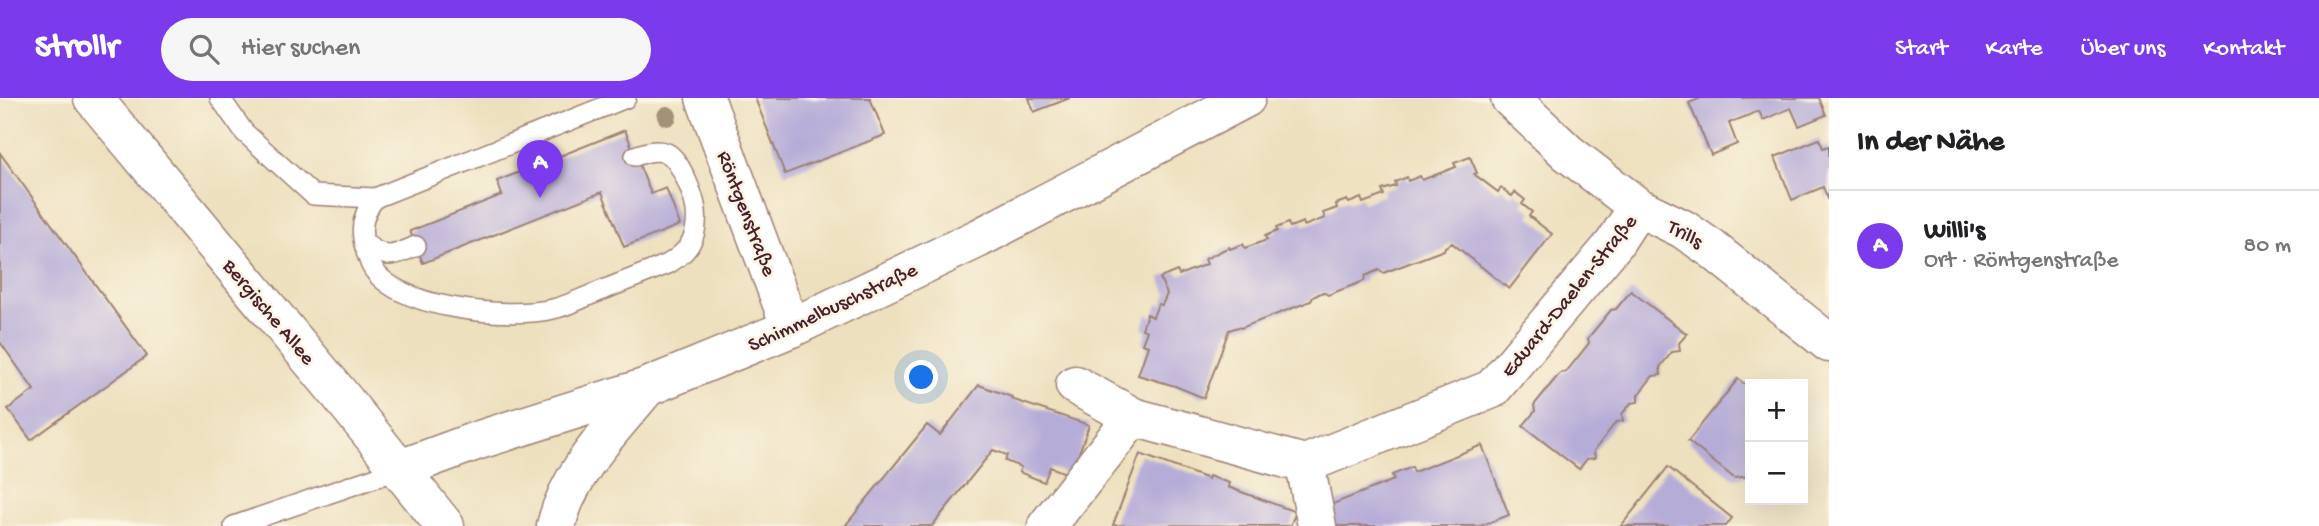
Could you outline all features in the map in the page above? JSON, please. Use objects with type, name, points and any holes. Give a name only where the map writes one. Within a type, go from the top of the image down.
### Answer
[{"type":"main road","name":"Bergische Allee","points":[[93,98],[445,526]]},
{"type":"main road","name":"Röntgenstraße","points":[[705,98],[791,328]]},
{"type":"main road","name":"Schimmelbuschstraße","points":[[400,469],[477,440],[647,387],[791,328],[979,238],[1246,98]]},
{"type":"main road","name":"Trills","points":[[1510,98],[1568,153],[1639,207],[1682,229],[1712,249],[1829,343]]},
{"type":"main road","name":"Eduard-Daelen-Straße","points":[[1305,464],[1492,389],[1614,244],[1639,207]]},
{"type":"main road","points":[[1075,385],[1133,416],[1305,464],[1317,526]]},
{"type":"main road","points":[[555,526],[576,476],[647,387]]},
{"type":"main road","points":[[1047,526],[1133,416]]},
{"type":"lane","points":[[220,98],[244,132],[313,195],[375,198],[626,98]]},
{"type":"lane","points":[[375,198],[365,211],[362,225],[364,243],[372,266],[385,283],[412,297],[472,311],[536,313],[556,309],[668,264],[683,254],[691,242],[696,227],[696,211],[691,191],[675,159],[666,153],[649,150],[635,156]]},
{"type":"lane","points":[[364,243],[379,254],[395,255],[416,246]]},
{"type":"lane","points":[[234,526],[400,469]]},
{"type":"building","points":[[755,98],[870,98],[885,135],[785,174]]},
{"type":"building","points":[[1029,98],[1070,98],[1034,112]]},
{"type":"building","points":[[1701,98],[1819,98],[1826,115],[1799,126],[1791,108],[1763,120],[1759,111],[1729,123],[1737,144],[1711,155],[1689,103]]},
{"type":"building","points":[[625,130],[651,194],[666,188],[680,225],[624,247],[602,192],[423,263],[410,231],[502,195],[497,181]]},
{"type":"building","points":[[1819,139],[1823,148],[1829,146],[1829,201],[1823,187],[1792,200],[1775,157]]},
{"type":"building","points":[[0,153],[147,356],[31,440],[8,409],[34,390],[0,342]]},
{"type":"building","points":[[1470,157],[1477,173],[1474,174],[1498,192],[1501,188],[1512,196],[1515,192],[1525,200],[1522,204],[1532,212],[1529,216],[1552,234],[1509,289],[1452,243],[1444,250],[1383,273],[1379,270],[1365,276],[1364,281],[1328,295],[1323,292],[1311,301],[1241,328],[1229,330],[1204,398],[1138,375],[1148,346],[1142,344],[1147,331],[1142,329],[1147,314],[1153,317],[1158,304],[1162,305],[1167,294],[1160,278],[1177,271],[1179,275],[1207,264],[1205,259],[1229,247],[1230,249],[1243,244],[1245,248],[1267,240],[1265,236],[1288,223],[1290,227],[1303,222],[1304,226],[1325,218],[1323,213],[1337,208],[1336,204],[1361,198],[1363,203],[1384,195],[1382,190],[1396,186],[1395,182],[1420,176],[1422,180],[1456,167],[1454,163]]},
{"type":"building","points":[[1631,291],[1687,334],[1679,343],[1680,351],[1672,352],[1660,367],[1661,375],[1653,376],[1638,395],[1638,402],[1631,403],[1622,414],[1623,421],[1616,422],[1594,451],[1595,458],[1587,459],[1579,469],[1523,426],[1535,411],[1534,405],[1560,373],[1566,372],[1589,343],[1588,338]]},
{"type":"building","points":[[1738,379],[1745,384],[1745,477],[1734,478],[1688,441]]},
{"type":"building","points":[[979,385],[1012,397],[1011,399],[1089,425],[1071,475],[1050,467],[1044,482],[1019,472],[1021,467],[1005,461],[1007,455],[993,450],[932,526],[845,526],[927,425],[940,435]]},
{"type":"building","points":[[1482,445],[1509,515],[1480,526],[1333,526],[1325,507],[1394,480],[1392,475],[1412,467],[1414,472]]},
{"type":"building","points":[[1140,454],[1208,479],[1209,476],[1229,483],[1228,487],[1296,512],[1290,526],[1113,525]]},
{"type":"building","points":[[1668,467],[1732,518],[1726,526],[1621,526]]},
{"type":"place","name":"Willi's","points":[[540,198]]}]
